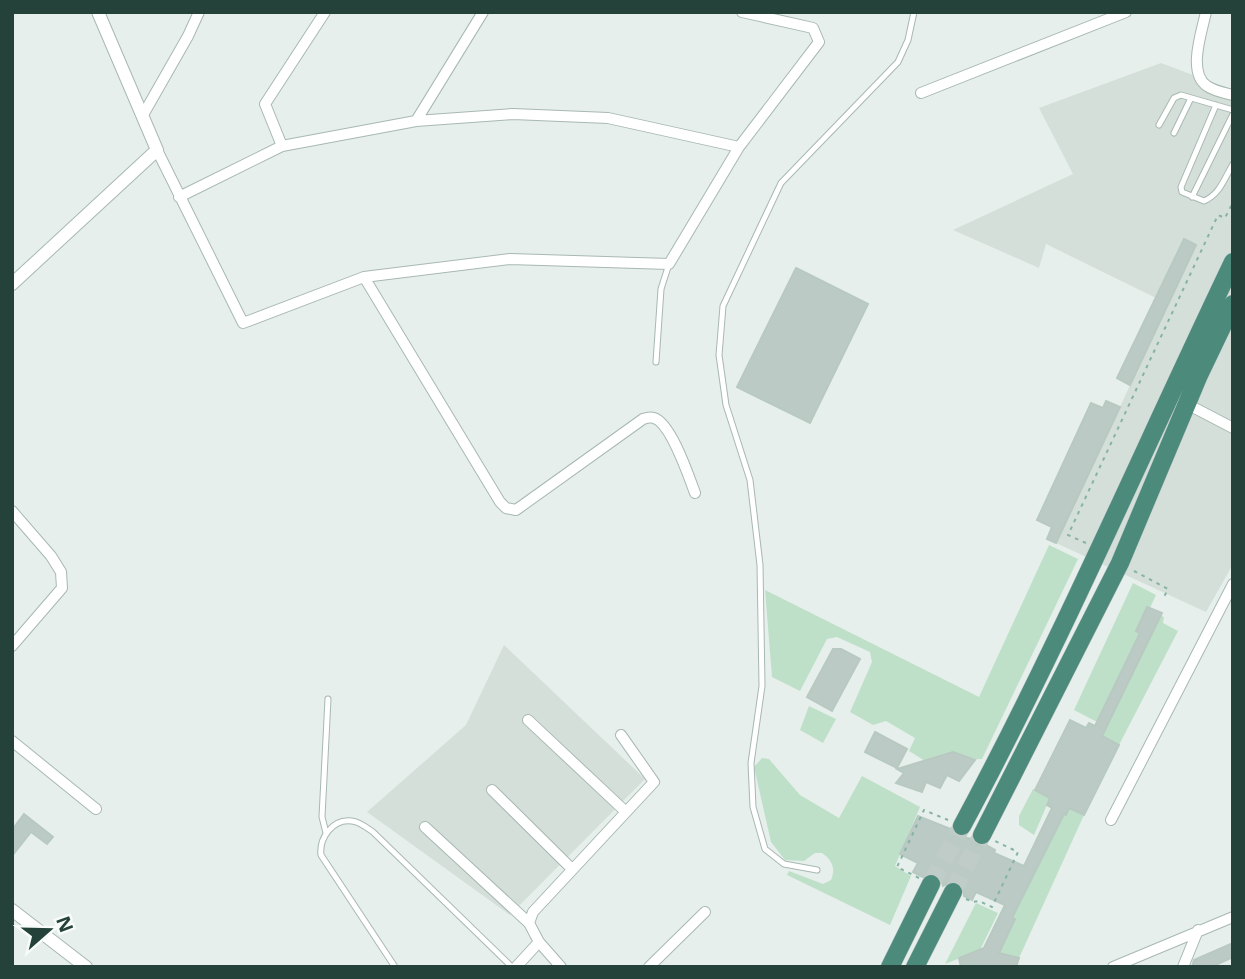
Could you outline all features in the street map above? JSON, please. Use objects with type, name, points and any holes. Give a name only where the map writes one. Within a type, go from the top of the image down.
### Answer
[{"type":"highway","points":[[962,825],[1099,550],[1166,400],[1233,262]]},
{"type":"highway","points":[[982,835],[1119,564],[1233,304]]},
{"type":"highway","points":[[890,967],[931,884]]},
{"type":"highway","points":[[918,959],[953,892]]},
{"type":"street","points":[[98,12],[157,150],[243,323],[364,277],[510,259],[669,264],[739,148],[820,41],[813,28],[742,12]]},
{"type":"street","points":[[143,115],[188,37],[199,12]]},
{"type":"street","points":[[282,146],[265,104],[325,12]]},
{"type":"street","points":[[415,121],[484,12]]},
{"type":"street","points":[[921,93],[1126,12]]},
{"type":"street","points":[[1206,12],[1198,50],[1198,74],[1208,87],[1233,96]]},
{"type":"street","points":[[179,197],[282,146],[415,121],[513,114],[608,118],[739,148]]},
{"type":"street","points":[[12,284],[157,150]]},
{"type":"street","points":[[364,277],[506,508],[516,510],[643,419],[651,417],[664,426],[677,448],[695,493]]},
{"type":"street","points":[[1187,404],[1233,428]]},
{"type":"street","points":[[12,511],[56,564],[61,572],[62,588],[12,646]]},
{"type":"street","points":[[1111,820],[1233,584]]},
{"type":"street","points":[[528,720],[626,812]]},
{"type":"street","points":[[528,923],[533,912],[654,782],[621,735]]},
{"type":"street","points":[[12,741],[96,809]]},
{"type":"street","points":[[492,790],[572,869]]},
{"type":"street","points":[[425,827],[528,923],[539,942],[561,967]]},
{"type":"street","points":[[12,910],[86,967]]},
{"type":"street","points":[[649,967],[705,912]]},
{"type":"street","points":[[1113,967],[1233,917]]},
{"type":"street","points":[[1182,967],[1198,930]]},
{"type":"street","points":[[514,967],[539,942]]},
{"type":"lane","points":[[817,870],[784,864],[765,849],[753,807],[751,763],[762,686],[760,565],[750,480],[726,405],[719,355],[723,306],[781,183],[898,62],[908,40],[914,12]]},
{"type":"lane","points":[[1159,125],[1174,98],[1181,95],[1233,112],[1192,197]]},
{"type":"lane","points":[[1174,133],[1191,97]]},
{"type":"lane","points":[[1216,105],[1181,187],[1182,192],[1204,201],[1217,194],[1233,164]]},
{"type":"lane","points":[[656,362],[661,289],[669,264]]},
{"type":"lane","points":[[326,834],[321,817],[328,699]]},
{"type":"lane","points":[[395,967],[321,855],[321,842],[326,834],[346,821],[359,823],[373,832],[514,967]]},
{"type":"path","points":[[1099,550],[1068,534],[1218,215],[1225,218],[1233,202]]},
{"type":"path","points":[[1119,564],[1168,589],[1164,597]]},
{"type":"path","points":[[931,884],[897,867],[924,810],[962,825]]},
{"type":"path","points":[[953,892],[973,902],[979,901],[992,906],[1018,852],[982,835]]},
{"type":"shaded area","points":[[1161,63],[1233,90],[1233,564],[1206,612],[1056,543],[1196,245],[1184,239],[1156,298],[1046,244],[1039,268],[953,230],[1073,174],[1039,108]]},
{"type":"shaded area","points":[[504,645],[645,779],[510,915],[367,812],[466,725]]},
{"type":"green space","points":[[1049,545],[1078,559],[982,759],[925,761],[909,751],[915,738],[886,721],[873,725],[850,712],[872,662],[870,652],[837,637],[827,639],[800,691],[772,677],[765,590],[979,697]]},
{"type":"green space","points":[[1133,583],[1156,595],[1150,608],[1147,607],[1136,631],[1140,633],[1097,722],[1074,710]]},
{"type":"green space","points":[[1161,616],[1164,617],[1163,623],[1178,631],[1119,745],[1102,736]]},
{"type":"green space","points":[[809,706],[836,719],[823,743],[800,730]]},
{"type":"green space","points":[[762,758],[769,759],[800,795],[839,818],[862,776],[920,807],[895,866],[911,876],[890,925],[787,875],[789,871],[823,884],[831,880],[833,868],[831,861],[822,853],[815,853],[804,861],[785,860],[771,842],[754,767]]},
{"type":"green space","points":[[1033,789],[1050,798],[1034,835],[1019,825],[1019,816]]},
{"type":"green space","points":[[1069,808],[1084,815],[1019,958],[994,952],[1003,944],[1015,919],[1012,918]]},
{"type":"green space","points":[[976,903],[998,913],[980,950],[945,964]]},
{"type":"building","points":[[1184,239],[1196,245],[1130,385],[1117,378]]},
{"type":"building","points":[[796,268],[868,304],[810,423],[737,387]]},
{"type":"building","points":[[1106,401],[1120,407],[1056,543],[1047,539],[1052,527],[1037,520],[1091,403],[1103,408]]},
{"type":"building","points":[[1147,607],[1162,613],[1102,736],[1119,745],[1084,815],[1069,808],[1066,815],[1064,814],[1012,918],[1015,919],[999,953],[1019,958],[1016,967],[961,967],[959,958],[984,948],[1005,905],[976,892],[972,900],[964,896],[963,886],[959,882],[952,881],[943,886],[941,878],[935,874],[930,873],[923,877],[913,872],[918,863],[900,854],[918,816],[951,829],[957,836],[972,839],[977,845],[986,845],[995,850],[994,853],[1024,866],[1052,808],[1047,805],[1050,798],[1035,790],[1070,720],[1086,728],[1089,723],[1095,726],[1140,633],[1136,631]]},
{"type":"building","points":[[833,649],[841,649],[860,659],[832,711],[807,697]]},
{"type":"building","points":[[875,732],[907,749],[897,768],[865,752]]},
{"type":"building","points":[[953,752],[975,760],[959,781],[947,775],[940,788],[926,782],[922,792],[896,783],[904,773],[897,769]]},
{"type":"building","points":[[24,814],[53,837],[47,844],[31,832],[12,856],[12,830]]},
{"type":"building","points":[[1233,943],[1233,957],[1211,967],[1192,967],[1194,960]]},
{"type":"tunnel","points":[[931,884],[962,826]]},
{"type":"tunnel","points":[[953,892],[982,835]]}]
